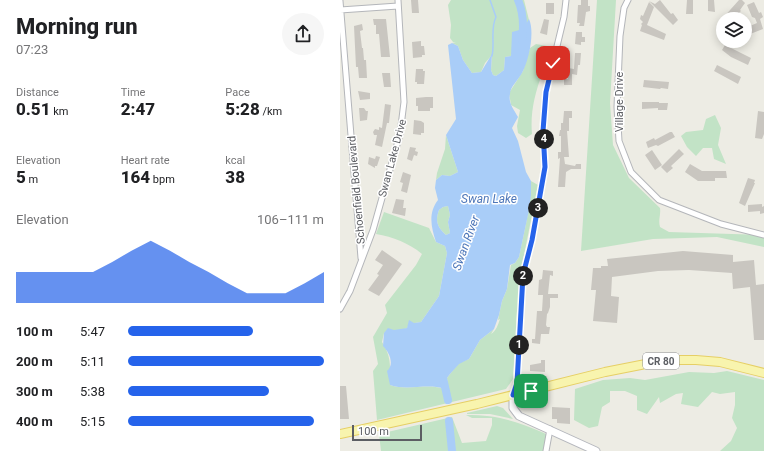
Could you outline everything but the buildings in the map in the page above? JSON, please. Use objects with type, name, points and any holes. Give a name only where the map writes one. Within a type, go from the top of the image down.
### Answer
[{"type":"main road","name":"CR 80","points":[[340,434],[513,395],[605,372],[666,360],[720,362],[764,372]]},
{"type":"main road","points":[[513,395],[512,405],[517,414],[596,451]]},
{"type":"street","name":"Swan Lake Drive","points":[[340,309],[350,291],[373,230],[400,134],[404,102],[398,0]]},
{"type":"street","points":[[513,395],[517,383],[523,275],[532,240],[545,167],[543,131],[546,92],[564,17],[566,0]]},
{"type":"street","name":"Village Drive","points":[[628,0],[624,8],[620,36],[617,107],[619,141],[631,172],[659,200],[721,224],[764,236]]},
{"type":"street","name":"Schoenfield Boulevard","points":[[340,1],[361,260]]},
{"type":"street","points":[[340,10],[398,6]]},
{"type":"street","points":[[546,451],[550,429]]},
{"type":"green space","points":[[451,0],[524,0],[529,20],[511,56],[505,57],[504,70],[496,76],[493,75],[491,70],[492,55],[485,63],[481,72],[472,73],[463,60],[458,46],[452,43],[456,42],[453,42],[450,38],[451,25],[448,5]]},
{"type":"green space","points":[[597,0],[616,0],[610,103],[613,145],[629,178],[660,208],[660,227],[669,232],[764,235],[764,247],[717,237],[653,239],[581,251]]},
{"type":"green space","points":[[536,44],[547,46],[552,51],[542,74],[535,96],[532,111],[532,134],[526,138],[518,133],[517,126],[520,110],[511,105],[509,93],[523,71],[530,48]]},
{"type":"green space","points":[[715,115],[721,128],[718,145],[726,164],[714,159],[712,148],[703,148],[696,156],[687,147],[681,136],[686,132],[703,130],[706,119]]},
{"type":"green space","points":[[446,135],[458,172],[450,176],[442,175],[436,180],[445,149]]},
{"type":"green space","points":[[531,181],[538,185],[521,270],[513,379],[506,389],[377,420],[373,371],[378,364],[373,337],[387,313],[385,305],[416,265],[422,254],[400,241],[376,234],[384,212],[429,228],[436,242],[445,246],[447,253],[439,296],[421,322],[409,324],[407,328],[404,329],[384,333],[382,342],[389,358],[390,385],[397,387],[437,387],[444,390],[448,388],[447,378],[459,363],[469,359],[480,340],[494,329],[491,334],[493,333],[498,326],[502,301],[507,289],[511,265],[515,263],[519,257],[529,210]]},
{"type":"green space","points":[[448,206],[450,215],[448,222],[450,233],[446,235],[438,224],[437,217],[439,210]]},
{"type":"green space","points":[[727,371],[764,380],[764,451],[720,451],[731,441],[737,428],[732,418],[735,405],[735,392],[720,394],[712,392],[698,407],[681,404],[683,393],[676,394],[660,403],[659,397],[647,414],[637,410],[637,396],[625,391],[610,391],[610,402],[602,407],[598,426],[589,428],[574,420],[575,389],[603,380],[630,378],[645,380],[689,372],[714,373]]},
{"type":"green space","points":[[497,406],[503,408],[513,419],[490,414],[467,414],[467,413]]},
{"type":"green space","points":[[466,415],[488,416],[506,420],[544,433],[547,435],[543,451],[381,451],[379,434],[452,417],[462,443],[486,441],[492,425],[492,418],[472,418]]},
{"type":"water","name":"Swan Lake","points":[[529,19],[531,25],[531,38],[529,54],[522,73],[510,91],[510,100],[518,117],[512,128],[518,141],[526,172],[531,181],[531,195],[519,257],[515,263],[510,265],[507,289],[494,329],[480,340],[469,359],[459,364],[450,374],[447,378],[447,386],[445,389],[438,387],[397,387],[390,385],[387,371],[391,365],[391,362],[387,351],[383,346],[384,333],[388,328],[394,330],[407,328],[409,320],[414,323],[421,322],[439,296],[447,253],[445,246],[436,242],[431,220],[433,210],[438,200],[435,188],[436,180],[442,175],[450,176],[458,172],[446,135],[456,119],[448,45],[452,43],[458,46],[463,60],[472,73],[481,72],[492,54],[491,70],[493,75],[496,76],[504,70],[505,57],[511,56],[512,32],[523,29]],"holes":[[[448,206],[450,215],[448,222],[450,233],[446,235],[437,221],[439,210]]]},
{"type":"waterway","points":[[490,0],[496,17],[493,26],[492,56]]},
{"type":"waterway","name":"Swan River","points":[[518,0],[523,20],[522,40]]},
{"type":"waterway","name":"Swan River","points":[[443,378],[448,400]]},
{"type":"waterway","name":"Swan River","points":[[449,421],[452,451]]},
{"type":"route","points":[[531,391],[513,395],[517,383],[523,275],[532,240],[545,167],[543,131],[546,92],[553,63]]}]
